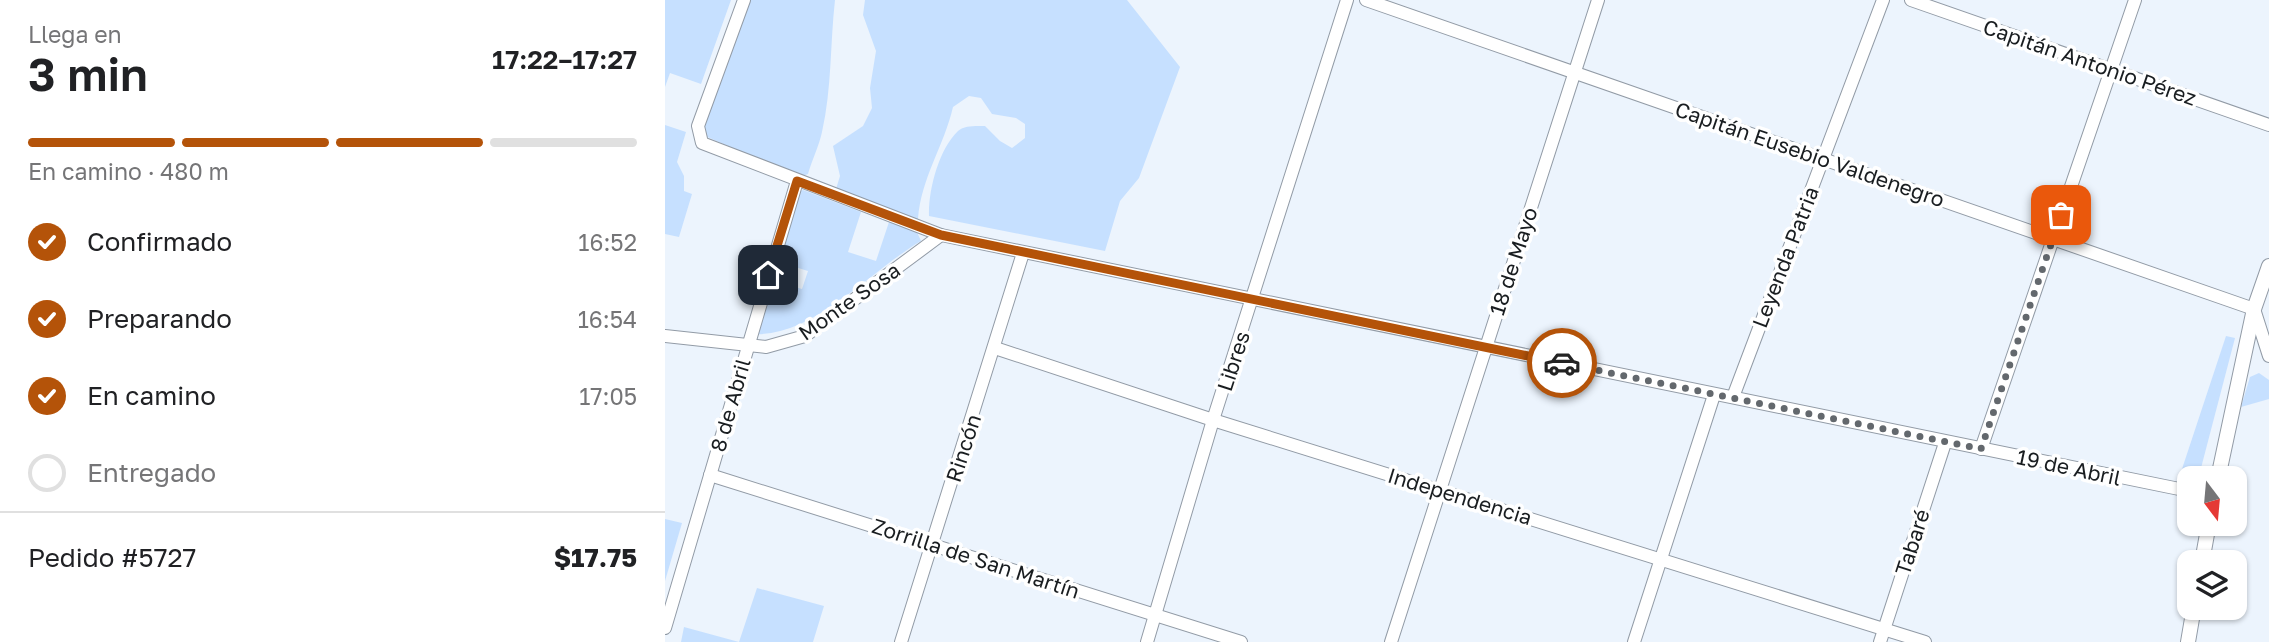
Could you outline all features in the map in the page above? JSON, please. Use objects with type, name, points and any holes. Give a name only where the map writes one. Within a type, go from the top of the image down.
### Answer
[{"type":"street","name":"19 de Abril","points":[[744,0],[698,126],[702,143],[941,235],[2177,489]]},
{"type":"street","name":"Libres","points":[[1147,642],[1213,420],[1347,0]]},
{"type":"street","name":"Capitán Eusebio Valdenegro","points":[[1366,0],[2253,309]]},
{"type":"street","name":"18 de Mayo","points":[[1391,642],[1598,0]]},
{"type":"street","name":"Leyenda Patria","points":[[1733,397],[1883,0]]},
{"type":"street","name":"Capitán Antonio Pérez","points":[[1911,0],[2269,125]]},
{"type":"street","points":[[1981,449],[2135,0]]},
{"type":"street","name":"8 de Abril","points":[[665,628],[797,181]]},
{"type":"street","name":"Monte Sosa","points":[[665,336],[766,347],[805,335],[941,235]]},
{"type":"street","name":"Rincón","points":[[901,642],[1023,253]]},
{"type":"street","points":[[2220,466],[2253,309],[2269,266]]},
{"type":"street","points":[[2253,309],[2269,356]]},
{"type":"street","name":"Independencia","points":[[995,348],[1213,420],[1925,642]]},
{"type":"street","points":[[1634,642],[1714,395]]},
{"type":"street","name":"Tabaré","points":[[1879,642],[1945,443]]},
{"type":"street","name":"Zorrilla de San Martín","points":[[710,475],[1241,642]]},
{"type":"street","points":[[2188,642],[2192,620]]},
{"type":"shaded area","points":[[665,0],[731,0],[701,84],[670,73],[665,87]]},
{"type":"shaded area","points":[[738,0],[835,0],[825,116],[808,174],[800,177],[705,136],[698,127]]},
{"type":"shaded area","points":[[865,0],[1127,0],[1180,67],[1139,178],[1120,201],[1105,251],[929,216],[930,194],[936,170],[945,148],[958,131],[967,127],[985,126],[1000,141],[1012,148],[1025,138],[1025,124],[1016,118],[992,114],[981,98],[969,96],[953,107],[923,190],[918,219],[904,219],[836,189],[840,176],[833,146],[863,126],[872,108],[870,88],[876,51],[863,15]]},
{"type":"shaded area","points":[[665,125],[686,132],[677,162],[684,176],[684,191],[692,194],[679,237],[665,234]]},
{"type":"shaded area","points":[[803,190],[861,212],[848,252],[876,261],[889,222],[917,232],[921,241],[818,314],[796,326],[774,333],[751,334],[766,279],[802,289],[808,271],[772,260],[793,193]]},
{"type":"shaded area","points":[[2226,336],[2235,338],[2202,466],[2183,466]]},
{"type":"shaded area","points":[[2259,373],[2269,380],[2269,399],[2241,407],[2250,377]]},
{"type":"shaded area","points":[[665,519],[682,523],[665,581]]},
{"type":"shaded area","points":[[757,588],[824,606],[813,642],[739,642]]},
{"type":"shaded area","points":[[684,627],[739,642],[681,642]]},
{"type":"way so far","points":[[1562,363],[1981,449],[2061,215]]},
{"type":"route","points":[[768,275],[797,181],[941,235],[1562,363]]}]
